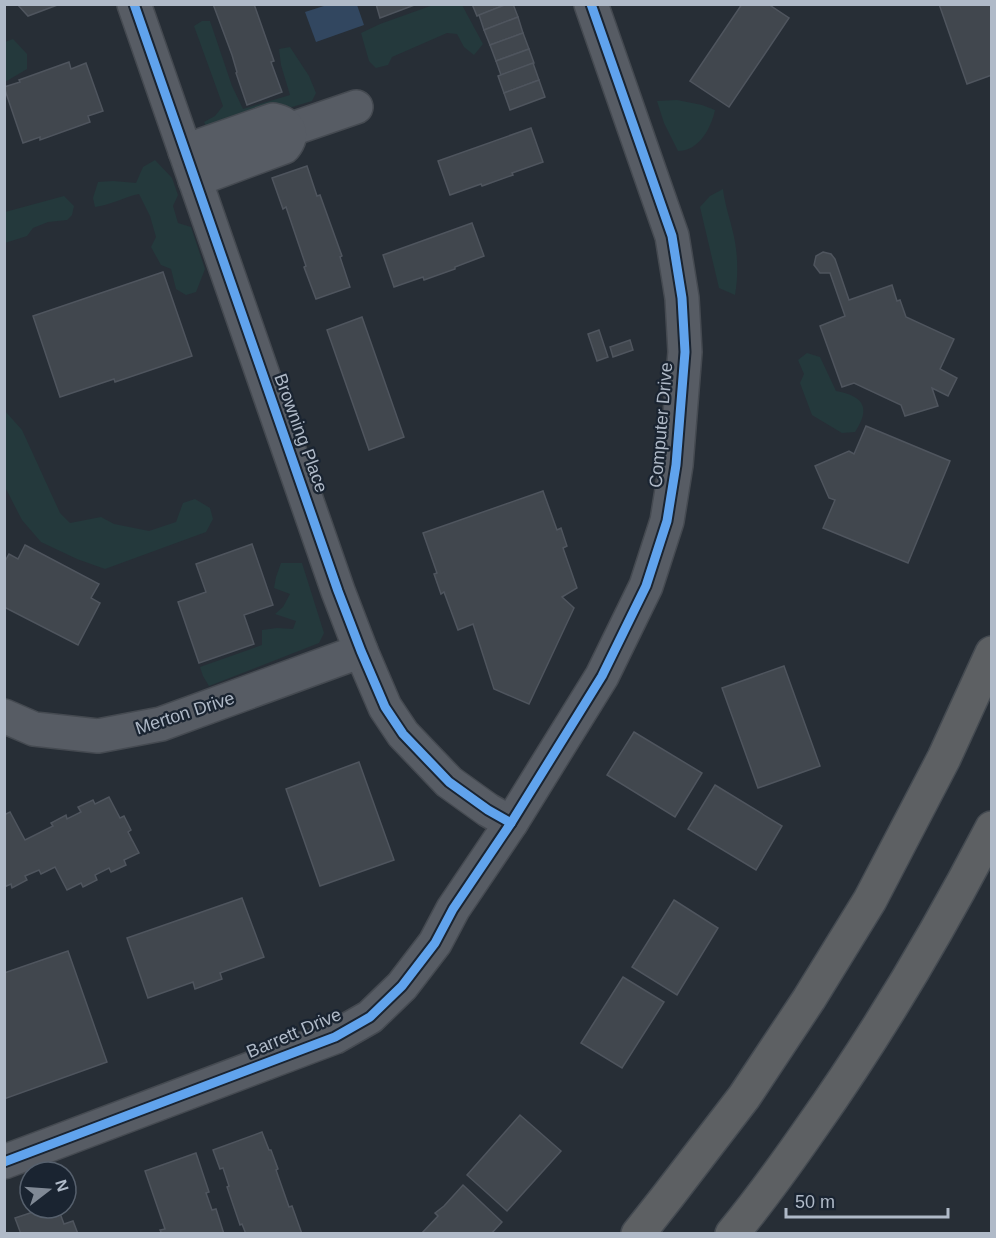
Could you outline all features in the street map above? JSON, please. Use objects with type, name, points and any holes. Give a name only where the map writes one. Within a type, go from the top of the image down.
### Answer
[{"type":"highway","points":[[638,1233],[744,1097],[809,999],[870,900],[944,758],[992,653]]},
{"type":"highway","points":[[732,1233],[787,1162],[876,1032],[960,889],[992,828]]},
{"type":"street","name":"Browning Place","points":[[134,4],[338,591],[385,707],[403,734],[449,782],[488,810],[511,823]]},
{"type":"street","name":"Computer Drive","points":[[511,823],[602,676],[646,586],[667,521],[676,465],[685,352],[682,298],[672,236],[591,4]]},
{"type":"street","points":[[190,166],[284,147],[289,138],[289,130],[356,107]]},
{"type":"street","name":"Merton Drive","points":[[4,716],[34,729],[98,736],[108,735],[161,724],[361,651]]},
{"type":"street","name":"Barrett Drive","points":[[4,1162],[335,1037],[370,1017],[402,986],[435,943],[453,909],[511,823]]},
{"type":"green space","points":[[436,4],[462,5],[483,44],[474,55],[464,47],[457,34],[447,33],[392,57],[388,65],[376,68],[369,61],[361,33]]},
{"type":"green space","points":[[202,21],[210,21],[232,86],[243,109],[290,95],[279,49],[290,47],[309,76],[316,93],[312,101],[209,132],[204,122],[215,116],[223,106],[194,26]]},
{"type":"green space","points":[[13,39],[27,54],[27,69],[5,82],[5,42]]},
{"type":"green space","points":[[677,100],[715,110],[707,131],[698,143],[678,151],[664,123],[657,101]]},
{"type":"green space","points":[[155,160],[172,178],[178,195],[173,206],[178,223],[191,227],[205,269],[196,292],[186,295],[176,289],[171,269],[161,265],[151,247],[156,237],[150,216],[139,194],[95,207],[93,198],[98,182],[136,183],[143,167]]},
{"type":"green space","points":[[723,189],[736,248],[735,295],[719,288],[700,207],[710,196]]},
{"type":"green space","points":[[64,196],[74,206],[72,215],[67,220],[48,222],[33,228],[27,236],[5,243],[5,212]]},
{"type":"green space","points":[[807,353],[820,357],[836,391],[853,396],[862,404],[863,416],[855,432],[842,433],[812,415],[800,383],[804,374],[798,360]]},
{"type":"green space","points":[[5,411],[22,430],[60,513],[70,523],[101,517],[114,524],[149,531],[176,522],[183,503],[195,499],[210,508],[213,519],[206,532],[105,569],[41,542],[22,520],[5,487]]},
{"type":"green space","points":[[281,563],[302,563],[324,633],[319,643],[209,686],[200,667],[262,645],[262,630],[293,629],[296,621],[275,614],[283,607],[290,594],[274,588]]},
{"type":"water","points":[[327,5],[357,5],[364,25],[316,42],[305,12]]},
{"type":"building","points":[[17,4],[60,4],[28,16]]},
{"type":"building","points":[[213,4],[254,4],[282,92],[247,105]]},
{"type":"building","points":[[376,4],[417,4],[380,18]]},
{"type":"building","points":[[472,4],[507,4],[477,16]]},
{"type":"building","points":[[507,4],[513,4],[518,17],[484,30],[479,15]]},
{"type":"building","points":[[742,4],[768,4],[789,18],[729,107],[690,81]]},
{"type":"building","points":[[939,4],[992,4],[992,75],[967,84]]},
{"type":"building","points":[[518,17],[523,33],[490,45],[484,30]]},
{"type":"building","points":[[523,33],[529,49],[496,61],[490,45]]},
{"type":"building","points":[[529,49],[534,63],[501,75],[496,61]]},
{"type":"building","points":[[69,62],[71,69],[86,63],[103,111],[88,116],[90,122],[40,140],[40,137],[23,143],[4,87]]},
{"type":"building","points":[[533,63],[539,80],[504,93],[498,76]]},
{"type":"building","points":[[539,80],[545,97],[510,110],[504,93]]},
{"type":"building","points":[[531,128],[543,162],[482,186],[481,184],[450,195],[438,161]]},
{"type":"building","points":[[307,166],[342,256],[340,257],[350,287],[316,299],[286,207],[283,209],[272,178]]},
{"type":"building","points":[[472,223],[484,256],[424,280],[423,277],[394,287],[383,255]]},
{"type":"building","points":[[823,252],[831,254],[835,259],[849,300],[892,285],[897,301],[900,300],[906,317],[954,339],[940,369],[957,378],[948,396],[932,388],[938,406],[905,416],[901,405],[854,383],[842,387],[820,326],[845,316],[830,273],[820,273],[814,265],[816,256]]},
{"type":"building","points":[[163,272],[192,356],[115,382],[114,379],[60,397],[33,316]]},
{"type":"building","points":[[362,317],[404,437],[369,450],[327,330]]},
{"type":"building","points":[[599,330],[608,357],[597,361],[588,334]]},
{"type":"building","points":[[630,340],[633,350],[613,357],[610,347]]},
{"type":"building","points":[[866,426],[950,461],[908,563],[823,528],[835,500],[829,498],[815,466],[849,451],[854,454]]},
{"type":"building","points":[[543,491],[557,530],[561,528],[567,546],[563,548],[577,588],[562,597],[574,608],[529,704],[494,689],[473,624],[458,630],[444,592],[441,594],[434,574],[437,573],[423,533]]},
{"type":"building","points":[[252,544],[273,605],[244,615],[254,644],[199,663],[178,602],[206,592],[196,564]]},
{"type":"building","points":[[25,545],[99,584],[91,598],[100,603],[78,645],[4,607],[4,563],[9,554],[18,559]]},
{"type":"building","points":[[784,666],[820,766],[758,788],[722,688]]},
{"type":"building","points":[[634,732],[702,773],[675,817],[607,775]]},
{"type":"building","points":[[359,762],[394,860],[320,886],[286,789]]},
{"type":"building","points":[[715,785],[782,826],[756,870],[688,829]]},
{"type":"building","points":[[109,797],[120,818],[124,816],[131,830],[128,832],[139,853],[124,860],[126,865],[111,872],[109,868],[95,875],[97,880],[83,887],[81,883],[67,890],[55,867],[41,874],[39,870],[25,876],[27,880],[12,888],[11,884],[4,887],[4,815],[10,812],[25,840],[53,826],[51,823],[66,815],[67,819],[81,812],[78,807],[93,800],[95,804]]},
{"type":"building","points":[[242,898],[264,957],[220,973],[222,979],[195,989],[193,982],[148,998],[127,938]]},
{"type":"building","points":[[674,900],[718,928],[677,995],[632,967]]},
{"type":"building","points":[[68,951],[107,1062],[4,1099],[4,973]]},
{"type":"building","points":[[623,977],[664,1002],[622,1068],[581,1043]]},
{"type":"building","points":[[520,1115],[561,1151],[507,1211],[467,1175]]},
{"type":"building","points":[[262,1132],[278,1169],[276,1170],[289,1207],[292,1206],[302,1234],[246,1234],[242,1224],[240,1225],[223,1168],[220,1169],[213,1150]]},
{"type":"building","points":[[196,1153],[209,1192],[206,1193],[212,1210],[216,1209],[224,1234],[162,1234],[160,1230],[165,1229],[145,1171]]},
{"type":"building","points":[[463,1185],[502,1222],[491,1234],[421,1234],[438,1216],[435,1213]]},
{"type":"building","points":[[18,1217],[18,1220],[62,1220],[64,1224],[73,1221],[78,1234],[21,1234],[15,1218]]},
{"type":"cycle path","points":[[134,4],[338,591],[385,707],[403,734],[449,782],[488,810],[511,823]]},
{"type":"cycle path","points":[[4,1162],[335,1037],[370,1017],[402,986],[435,943],[453,909],[511,823],[602,676],[646,586],[667,521],[676,465],[685,352],[682,298],[672,236],[591,4]]}]
